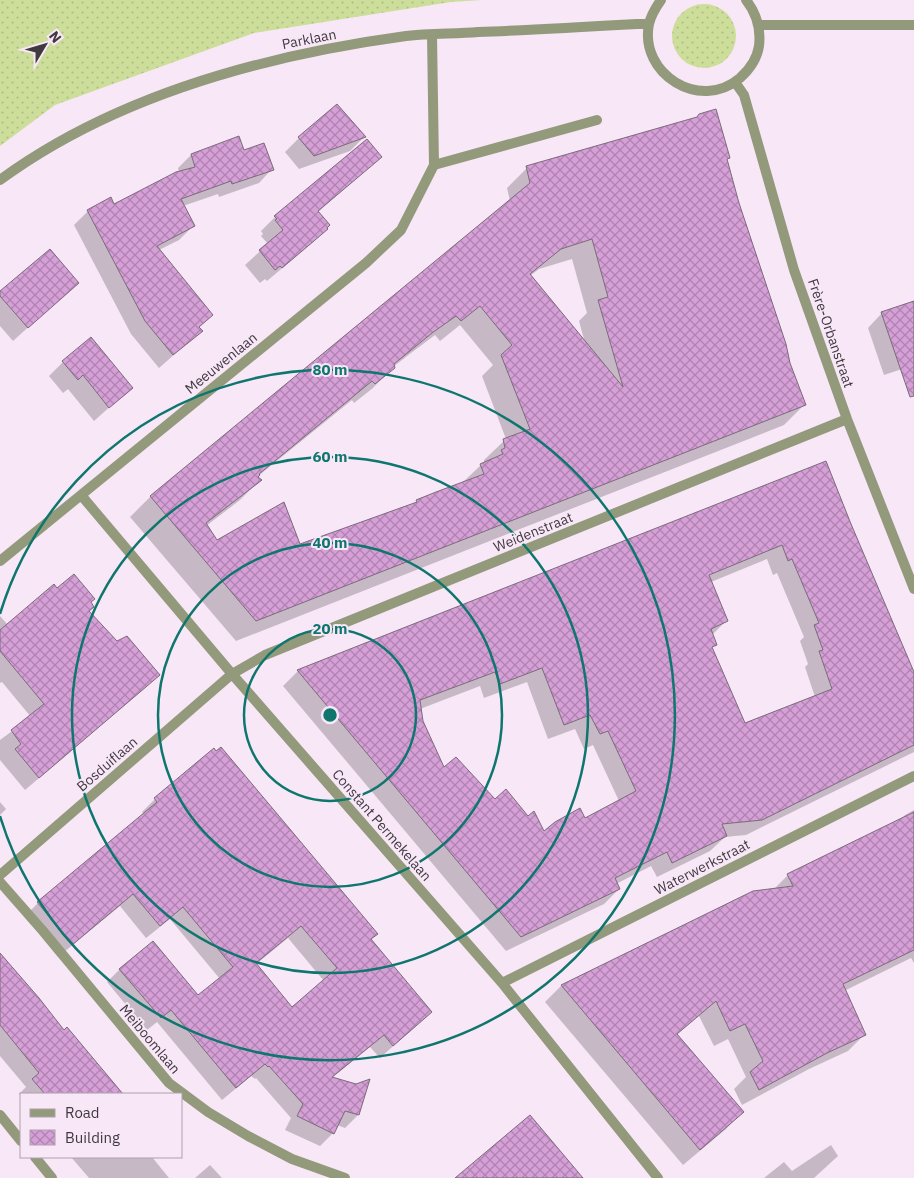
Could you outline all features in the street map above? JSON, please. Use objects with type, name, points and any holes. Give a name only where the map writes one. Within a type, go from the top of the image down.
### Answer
[{"type":"street","points":[[661,0],[649,24],[649,42],[653,58],[662,72],[676,84],[691,90],[709,91],[722,89],[735,82],[745,74],[758,52],[759,25],[753,9],[746,0]]},
{"type":"street","name":"Parklaan","points":[[0,180],[22,164],[98,120],[181,87],[299,54],[408,36],[649,24]]},
{"type":"street","points":[[759,25],[914,24]]},
{"type":"street","name":"Meeuwenlaan","points":[[0,561],[366,263],[402,230],[434,165],[432,35]]},
{"type":"street","name":"Frère-Orbanstraat","points":[[735,82],[744,95],[794,270],[847,419],[914,589]]},
{"type":"street","points":[[434,165],[597,120]]},
{"type":"street","name":"Weidenstraat","points":[[232,674],[265,655],[847,419]]},
{"type":"street","name":"Constant Permekelaan","points":[[81,495],[232,674],[502,983],[658,1178]]},
{"type":"street","name":"Bosduiflaan","points":[[0,875],[232,674]]},
{"type":"street","name":"Waterwerkstraat","points":[[502,983],[914,776]]},
{"type":"street","name":"Meiboomlaan","points":[[0,882],[169,1083],[208,1112],[248,1136],[292,1159],[345,1178]]},
{"type":"street","points":[[0,1115],[20,1140]]},
{"type":"street","points":[[36,1158],[52,1178]]},
{"type":"green space","points":[[0,0],[482,0],[451,2],[254,33],[55,105],[0,146]]},
{"type":"green space","points":[[704,4],[722,10],[730,18],[736,36],[730,54],[722,62],[704,68],[686,62],[678,54],[672,36],[678,18],[686,10]]},
{"type":"building","points":[[337,104],[366,137],[314,156],[298,137]]},
{"type":"building","points":[[716,109],[730,158],[727,159],[739,203],[786,344],[790,363],[806,405],[256,621],[150,496],[530,183],[526,166],[697,117],[699,114]],"holes":[[[592,239],[608,297],[598,300],[623,387],[530,274],[561,249]],[[480,306],[512,345],[501,355],[530,429],[503,439],[505,448],[501,450],[503,454],[480,464],[484,474],[416,500],[417,502],[300,544],[284,502],[217,540],[206,523],[262,480],[258,477],[259,474],[372,381],[375,384],[395,368],[394,364],[432,333],[456,316],[461,321]]]},
{"type":"building","points":[[239,136],[244,150],[264,143],[274,170],[232,184],[231,181],[181,199],[195,226],[157,246],[213,315],[199,327],[203,331],[173,355],[145,321],[87,210],[111,197],[114,204],[176,172],[195,167],[191,154]]},
{"type":"building","points":[[367,139],[382,157],[318,211],[330,225],[328,229],[282,268],[280,266],[275,270],[259,250],[283,230],[274,216]]},
{"type":"building","points":[[50,249],[79,283],[28,328],[0,296],[0,291]]},
{"type":"building","points":[[914,301],[914,396],[910,397],[881,312]]},
{"type":"building","points":[[91,337],[133,388],[109,408],[83,375],[78,380],[62,361]]},
{"type":"building","points":[[826,461],[914,672],[914,745],[762,820],[722,824],[727,836],[672,863],[667,852],[615,878],[620,889],[521,937],[297,670]],"holes":[[[782,545],[788,561],[792,559],[819,623],[814,625],[823,650],[819,651],[832,689],[745,723],[712,647],[717,645],[711,629],[728,621],[709,575]],[[542,668],[564,725],[590,715],[600,734],[608,731],[636,791],[585,818],[580,808],[555,822],[544,831],[534,811],[528,816],[506,789],[495,799],[456,757],[444,767],[423,721],[420,700],[495,672],[500,684]]]},
{"type":"building","points":[[74,574],[95,599],[91,602],[94,607],[89,611],[117,641],[127,636],[160,675],[39,778],[15,749],[21,744],[11,730],[44,704],[0,651],[0,630],[54,584],[57,588]]},
{"type":"building","points":[[221,747],[378,934],[371,939],[432,1012],[393,1046],[384,1035],[332,1077],[356,1084],[370,1079],[359,1115],[345,1111],[334,1134],[297,1116],[303,1104],[269,1066],[265,1064],[236,1088],[171,1010],[161,1018],[119,969],[153,941],[198,995],[233,967],[183,907],[160,926],[133,894],[72,945],[37,902],[157,802],[154,798],[214,748],[216,751]],"holes":[[[301,926],[337,968],[292,1007],[256,963]]]},
{"type":"building","points":[[914,812],[914,950],[843,984],[866,1035],[827,1053],[759,1090],[750,1072],[763,1061],[745,1024],[730,1031],[716,1001],[677,1034],[744,1112],[700,1150],[561,985],[753,891],[793,886],[787,874]]},
{"type":"building","points":[[0,953],[64,1030],[67,1027],[122,1093],[44,1093],[32,1079],[39,1073],[0,1025]]},
{"type":"building","points":[[530,1115],[583,1178],[455,1178]]}]
